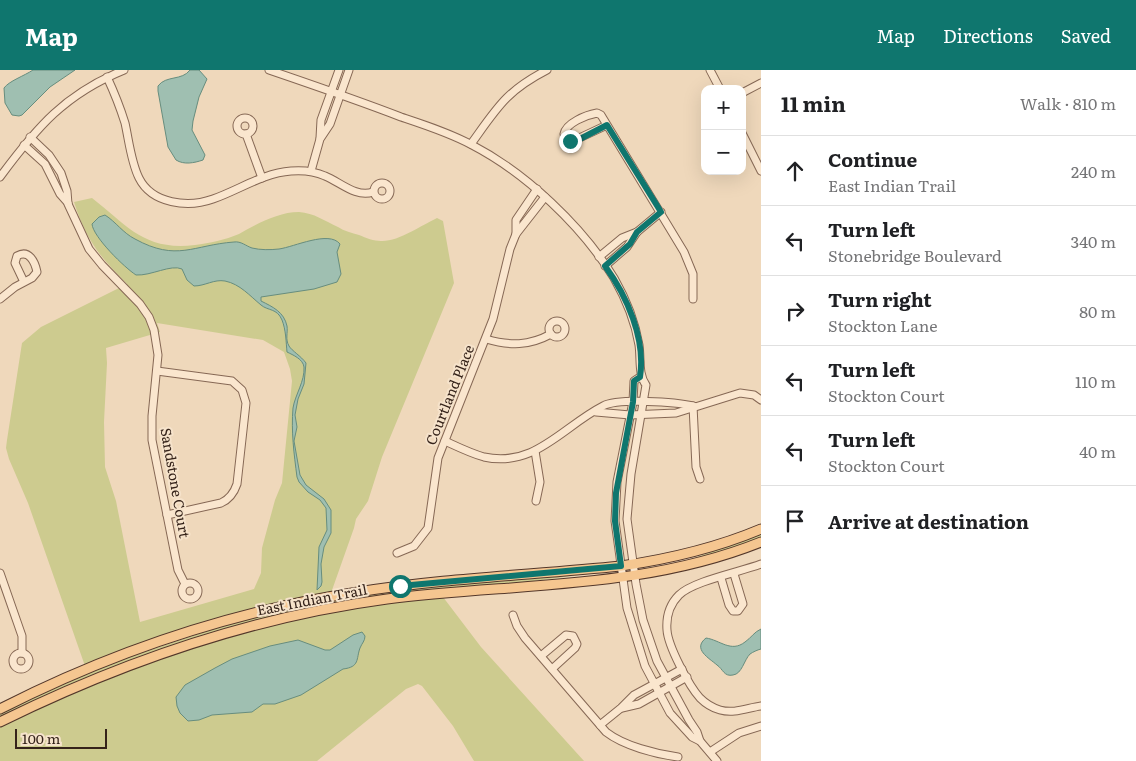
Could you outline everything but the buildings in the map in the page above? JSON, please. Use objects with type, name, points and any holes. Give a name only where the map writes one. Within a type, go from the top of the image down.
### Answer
[{"type":"main road","name":"East Indian Trail","points":[[0,709],[56,683],[142,648],[218,623],[281,607],[349,593],[416,584],[634,564],[684,555],[761,529]]},
{"type":"main road","name":"East Indian Trail","points":[[0,722],[70,689],[154,656],[221,634],[288,617],[406,597],[623,578],[689,565],[761,542]]},
{"type":"street","points":[[0,177],[30,136],[56,110],[87,87],[124,70]]},
{"type":"street","points":[[269,70],[341,94],[471,144],[512,170],[545,196],[599,257],[619,286],[631,312],[639,345],[640,377],[646,385],[631,474],[627,519],[635,576],[643,620],[657,661],[697,732],[700,741]]},
{"type":"street","points":[[311,171],[320,138],[321,120],[339,70]]},
{"type":"street","points":[[320,138],[330,124],[349,70]]},
{"type":"street","points":[[471,144],[508,95],[547,70]]},
{"type":"street","points":[[710,70],[718,85]]},
{"type":"street","points":[[108,77],[121,109],[137,173],[144,186],[153,194],[169,201],[194,203],[216,198],[262,178],[284,172],[311,171],[331,178],[358,193],[374,192]]},
{"type":"street","points":[[746,91],[761,83]]},
{"type":"street","points":[[607,125],[573,141],[568,140],[564,134],[567,127],[593,113],[599,114],[607,125],[678,240],[688,260],[694,280],[693,299]]},
{"type":"street","points":[[246,134],[262,178]]},
{"type":"street","name":"Sandstone Court","points":[[30,136],[56,164],[65,182],[68,204],[89,249],[135,298],[149,317],[154,330],[158,347],[152,434],[178,570],[185,584]]},
{"type":"street","points":[[746,141],[761,171]]},
{"type":"street","name":"Sandstone Court","points":[[24,145],[45,164],[60,194],[68,204]]},
{"type":"street","name":"Courtland Place","points":[[516,234],[516,220],[537,189]]},
{"type":"street","name":"Courtland Place","points":[[397,553],[414,546],[428,528],[436,465],[486,339],[497,305],[507,259],[516,234],[545,196]]},
{"type":"street","points":[[599,257],[622,238],[637,232],[661,212]]},
{"type":"street","points":[[605,266],[630,244],[637,232]]},
{"type":"street","points":[[0,299],[24,282]]},
{"type":"street","points":[[486,339],[512,345],[538,340],[551,334]]},
{"type":"street","points":[[157,371],[232,381],[242,390],[246,403],[237,484],[231,497],[221,504],[166,515]]},
{"type":"street","points":[[640,377],[634,381],[633,402],[616,493],[615,521],[630,621],[645,666],[670,713],[692,737],[700,741],[717,761]]},
{"type":"street","points":[[445,441],[470,452],[496,458],[517,457],[535,451],[607,404],[633,402],[676,403],[694,406],[704,405],[740,393],[747,393],[761,400]]},
{"type":"street","points":[[596,412],[630,414],[676,413],[694,406]]},
{"type":"street","points":[[694,406],[696,467],[700,479]]},
{"type":"street","points":[[535,451],[540,482],[536,502]]},
{"type":"street","points":[[761,564],[691,587],[678,596],[668,613],[667,632],[672,649],[686,677],[700,698],[720,710],[735,712],[761,706]]},
{"type":"street","points":[[0,574],[22,636],[22,653]]},
{"type":"street","points":[[721,578],[729,606],[733,611],[738,611],[743,604],[734,574]]},
{"type":"street","points":[[514,615],[520,632],[608,734],[656,754],[678,757]]},
{"type":"street","points":[[541,656],[566,635],[573,636],[577,644],[575,648],[552,669]]},
{"type":"street","points":[[600,725],[622,708],[634,695],[682,669]]},
{"type":"street","points":[[622,708],[639,704],[686,677]]},
{"type":"street","points":[[710,752],[739,733],[761,726]]},
{"type":"shaded area","points":[[33,70],[75,70],[50,87],[22,115],[12,115],[5,103],[4,88]]},
{"type":"shaded area","points":[[190,70],[199,70],[207,79],[199,97],[192,130],[205,155],[203,160],[186,163],[176,160],[168,147],[158,86],[165,80],[183,76]]},
{"type":"shaded area","points":[[92,198],[138,234],[162,244],[177,246],[223,240],[268,219],[283,214],[299,212],[310,214],[345,231],[378,241],[395,239],[437,218],[443,221],[454,283],[382,457],[368,501],[356,519],[331,593],[85,666],[28,503],[6,448],[22,343],[41,327],[127,284],[109,265],[89,238],[74,202]],"holes":[[[157,323],[263,340],[284,352],[292,381],[282,483],[275,500],[262,548],[261,573],[254,589],[140,622],[116,501],[105,467],[106,348],[160,332]]]},
{"type":"shaded area","points":[[105,215],[131,237],[162,250],[185,250],[237,242],[255,249],[265,250],[285,248],[320,239],[335,240],[340,244],[337,252],[341,274],[337,282],[314,289],[261,297],[261,301],[274,308],[286,321],[289,346],[306,363],[304,384],[298,399],[295,415],[297,427],[294,441],[300,475],[306,485],[324,499],[331,510],[331,533],[324,547],[321,564],[322,582],[317,590],[319,547],[327,530],[326,508],[320,500],[308,492],[297,477],[294,451],[292,417],[304,367],[300,360],[287,352],[286,336],[280,316],[278,313],[264,307],[235,285],[225,281],[194,286],[187,280],[182,269],[177,268],[136,275],[110,252],[94,230],[92,224],[99,217]]},
{"type":"shaded area","points":[[761,534],[761,538],[737,547],[683,562]]},
{"type":"shaded area","points":[[611,571],[518,583],[378,597],[137,658],[0,718],[0,713],[115,662],[225,625],[276,612],[349,597],[422,587]]},
{"type":"shaded area","points":[[443,597],[481,647],[584,761],[474,761],[453,726],[422,686],[418,684],[406,689],[317,761],[0,761],[0,727],[133,667],[211,641],[276,624],[376,605]]},
{"type":"shaded area","points":[[761,629],[761,649],[750,654],[736,674],[726,674],[701,650],[702,642],[706,638],[735,646],[745,642]]},
{"type":"shaded area","points":[[362,632],[365,638],[355,664],[343,669],[301,695],[275,704],[263,704],[252,712],[212,715],[199,720],[188,721],[180,713],[177,706],[176,697],[185,685],[232,659],[270,646],[298,640],[330,650],[353,635]]},
{"type":"route","points":[[400,586],[621,566],[615,521],[617,482],[633,402],[634,381],[640,377],[641,359],[631,312],[619,286],[605,266],[627,248],[637,232],[661,212],[607,125],[576,141],[570,141]]}]
